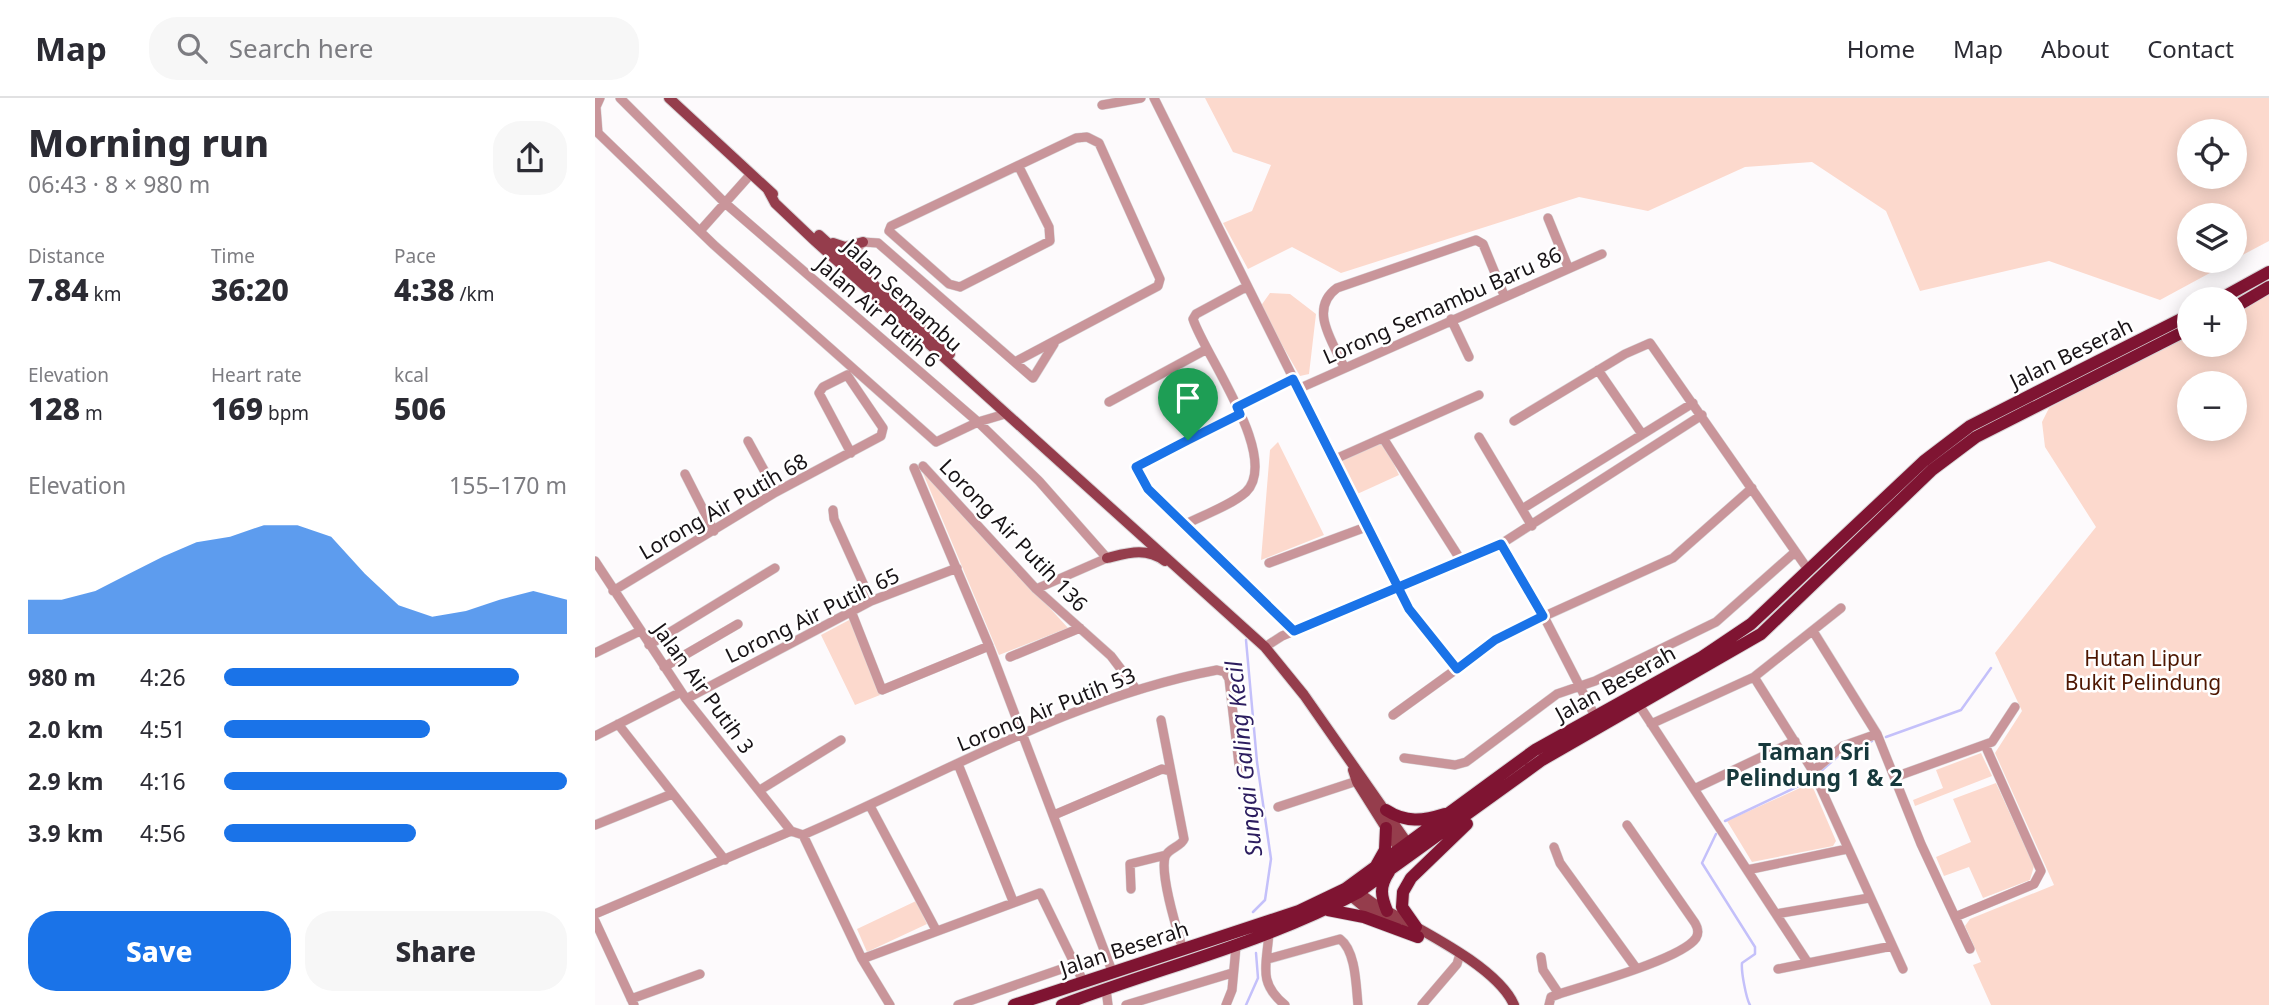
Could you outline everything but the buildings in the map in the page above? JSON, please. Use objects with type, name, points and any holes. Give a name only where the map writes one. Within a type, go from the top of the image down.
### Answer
[{"type":"highway","points":[[2242,287],[2269,272]]},
{"type":"highway","points":[[2247,300],[2269,287]]},
{"type":"highway","name":"Jalan Beserah","points":[[1014,1005],[1299,911],[1389,872],[1455,810],[1527,756],[1729,639],[1758,617],[1924,461],[1970,426],[2177,321]]},
{"type":"highway","name":"Jalan Beserah","points":[[1062,1005],[1236,947],[1327,910],[1371,872],[1408,852],[1542,760],[1761,634],[1932,470],[1976,437],[2177,335]]},
{"type":"highway","points":[[1417,932],[1402,907],[1403,892],[1411,878],[1465,825],[1542,760]]},
{"type":"highway","points":[[1386,810],[1404,820],[1415,821],[1455,810]]},
{"type":"highway","points":[[1371,872],[1384,855],[1386,828]]},
{"type":"highway","points":[[1387,911],[1381,893],[1383,881],[1389,872]]},
{"type":"highway","points":[[1327,910],[1417,932]]},
{"type":"main road","name":"Jalan Semambu","points":[[669,98],[750,175],[821,237],[1005,414],[1265,647],[1304,695],[1352,767],[1386,828],[1408,852]]},
{"type":"main road","name":"Jalan Semambu","points":[[768,190],[775,203],[835,258],[848,264],[871,282],[1005,404],[1018,423]]},
{"type":"main road","points":[[821,237],[845,247],[863,243],[860,262],[871,282]]},
{"type":"main road","points":[[1107,558],[1148,552],[1198,585]]},
{"type":"main road","name":"Jalan Semambu","points":[[1360,780],[1386,810],[1408,852]]},
{"type":"main road","points":[[1351,890],[1417,932]]},
{"type":"main road","points":[[1351,890],[1417,932],[1460,954],[1495,978],[1514,1005]]},
{"type":"street","points":[[600,98],[596,107],[598,133],[700,231],[936,442],[978,422],[1005,414]]},
{"type":"street","name":"Jalan Air Putih 6","points":[[620,98],[725,203],[978,422],[1039,481],[1107,558]]},
{"type":"street","points":[[1102,105],[1142,98]]},
{"type":"street","points":[[1154,98],[1398,589],[1409,609],[1457,669]]},
{"type":"street","points":[[1015,362],[1158,286],[1160,275],[1096,140],[1087,136],[1076,138],[891,226],[889,231],[949,284],[960,288],[1051,242],[1051,232],[1019,167]]},
{"type":"street","points":[[700,231],[750,175]]},
{"type":"street","points":[[1548,218],[1568,267]]},
{"type":"street","points":[[1345,368],[1321,311],[1329,293],[1337,288],[1474,240],[1479,242],[1504,295]]},
{"type":"street","points":[[848,264],[863,243],[878,243],[1033,378],[1047,352],[1058,340]]},
{"type":"street","name":"Lorong Semambu Baru 86","points":[[1298,388],[1602,254]]},
{"type":"street","points":[[1184,524],[1241,495],[1249,487],[1254,455],[1247,426],[1207,349],[1194,316],[1246,287]]},
{"type":"street","points":[[1451,319],[1469,357]]},
{"type":"street","points":[[1514,421],[1598,370],[1650,343],[1809,571]]},
{"type":"street","points":[[1109,402],[1207,349]]},
{"type":"street","points":[[835,350],[847,375],[820,390],[821,400],[852,453]]},
{"type":"street","points":[[1598,370],[1642,434]]},
{"type":"street","name":"Lorong Air Putih 68","points":[[613,591],[776,492],[881,436],[883,428],[847,375]]},
{"type":"street","points":[[1293,379],[1136,467],[1148,489],[1294,631]]},
{"type":"street","points":[[1333,460],[1479,395]]},
{"type":"street","points":[[1522,509],[1693,403]]},
{"type":"street","points":[[1265,647],[1294,631],[1501,544],[1702,415]]},
{"type":"street","points":[[1479,437],[1532,526]]},
{"type":"street","points":[[1383,438],[1462,562]]},
{"type":"street","points":[[748,441],[776,492]]},
{"type":"street","name":"Lorong Air Putih 136","points":[[957,568],[919,467],[1036,589],[1111,656],[1136,689]]},
{"type":"street","points":[[685,474],[714,531]]},
{"type":"street","points":[[1393,715],[1495,640],[1673,558],[1752,488]]},
{"type":"street","points":[[834,510],[834,519],[871,601]]},
{"type":"street","points":[[1269,563],[1366,527]]},
{"type":"street","points":[[1501,544],[1543,616],[1595,716]]},
{"type":"street","points":[[1404,758],[1461,764],[1557,694],[1595,681],[1716,622],[1795,551]]},
{"type":"street","points":[[1036,589],[1107,558]]},
{"type":"street","name":"Jalan Air Putih 3","points":[[595,561],[683,695],[791,831]]},
{"type":"street","points":[[649,645],[775,568]]},
{"type":"street","points":[[957,568],[1112,971]]},
{"type":"street","name":"Lorong Air Putih 65","points":[[595,736],[871,601],[957,568]]},
{"type":"street","points":[[1651,724],[1754,677],[1841,608]]},
{"type":"street","points":[[851,611],[883,690],[989,646]]},
{"type":"street","points":[[664,667],[738,624]]},
{"type":"street","points":[[1010,657],[1080,628]]},
{"type":"street","points":[[595,653],[640,631]]},
{"type":"street","points":[[1813,631],[1877,734],[1970,949]]},
{"type":"street","name":"Lorong Air Putih 53","points":[[803,835],[958,764],[1136,689],[1217,670],[1225,672],[1229,679],[1240,773]]},
{"type":"street","points":[[1754,677],[1813,771],[1903,969]]},
{"type":"street","points":[[1639,705],[1808,963]]},
{"type":"street","points":[[1895,777],[1992,742],[2015,707]]},
{"type":"street","points":[[1131,889],[1130,864],[1166,855],[1185,842],[1161,720]]},
{"type":"street","points":[[618,724],[725,860]]},
{"type":"street","points":[[1813,771],[1843,746],[1877,734]]},
{"type":"street","points":[[760,790],[841,740]]},
{"type":"street","points":[[1694,789],[1795,741]]},
{"type":"street","points":[[1955,917],[2034,884],[2041,871],[1985,745]]},
{"type":"street","points":[[958,764],[1013,901]]},
{"type":"street","points":[[1054,815],[1162,769],[1170,771]]},
{"type":"street","points":[[1278,807],[1360,780]]},
{"type":"street","points":[[595,825],[672,794]]},
{"type":"street","points":[[870,806],[936,930]]},
{"type":"street","points":[[1549,1005],[1551,997],[1680,951],[1695,940],[1698,929],[1695,923],[1627,824]]},
{"type":"street","points":[[595,914],[791,831],[803,835],[862,959],[890,1005]]},
{"type":"street","points":[[1555,847],[1560,863],[1636,968]]},
{"type":"street","points":[[1747,870],[1847,849]]},
{"type":"street","points":[[1166,855],[1170,905],[1183,950]]},
{"type":"street","points":[[862,959],[1013,901],[1042,894],[1073,965],[1083,981]]},
{"type":"street","points":[[1776,914],[1869,898]]},
{"type":"street","points":[[595,921],[633,1002],[700,974]]},
{"type":"street","points":[[1269,932],[1265,972],[1268,987],[1286,1005]]},
{"type":"street","points":[[1268,959],[1340,939],[1346,946],[1354,972],[1358,1005]]},
{"type":"street","points":[[1778,969],[1892,946]]},
{"type":"street","points":[[1226,1005],[1232,990],[1231,973],[1236,947]]},
{"type":"street","points":[[1422,1005],[1457,964],[1460,954]]},
{"type":"street","points":[[1541,957],[1543,970],[1559,994]]},
{"type":"street","points":[[958,1005],[1073,965]]},
{"type":"street","points":[[1126,1005],[1231,973]]},
{"type":"street","points":[[1106,989],[1108,1005]]},
{"type":"green space","points":[[1205,98],[2269,98],[2269,241],[2247,253],[2247,203],[2177,203],[2177,273],[2210,273],[2184,287],[2177,287],[2177,291],[2160,300],[2049,261],[1920,291],[1886,211],[1812,162],[1745,167],[1648,211],[1579,197],[1341,273],[1292,247],[1248,269],[1223,223],[1252,211],[1271,165],[1233,152]]},
{"type":"green space","name":"Hutan Lipur Bukit Pelindung","points":[[2269,290],[2269,1005],[1991,1005],[1973,965],[1981,962],[1965,926],[1970,919],[2054,885],[1995,753],[2022,711],[1995,653],[2096,527],[2045,447],[2042,422],[2049,408],[2177,339],[2177,357],[2247,357],[2247,302]]},
{"type":"green space","points":[[1270,293],[1290,294],[1316,314],[1309,374],[1300,376],[1260,307]]},
{"type":"green space","points":[[1383,441],[1399,475],[1355,495],[1339,461]]},
{"type":"green space","points":[[1278,442],[1324,535],[1261,560],[1270,450]]},
{"type":"green space","points":[[920,466],[1068,628],[999,655]]},
{"type":"green space","points":[[851,619],[880,695],[855,705],[821,635]]},
{"type":"green space","points":[[1981,753],[1992,776],[1915,806],[1913,800],[1943,788],[1936,770]]},
{"type":"green space","points":[[1811,783],[1836,841],[1833,846],[1752,862],[1727,821]]},
{"type":"green space","points":[[1996,783],[2034,866],[2030,880],[1983,898],[1969,867],[1944,876],[1936,857],[1971,842],[1953,799]]},
{"type":"green space","points":[[916,901],[927,924],[867,952],[857,929]]},
{"type":"waterway","name":"Sungai Galing Kecil","points":[[1246,640],[1257,762],[1271,859],[1265,900],[1253,912]]},
{"type":"waterway","points":[[1886,737],[1961,710],[1991,668]]},
{"type":"waterway","points":[[1821,771],[1843,752],[1872,741]]},
{"type":"waterway","points":[[1725,821],[1809,781]]},
{"type":"waterway","points":[[1716,834],[1702,863],[1755,947],[1755,954],[1742,963],[1750,1005]]},
{"type":"waterway","name":"Sungai Galing Kecil","points":[[1246,1005],[1258,978],[1256,953]]},
{"type":"district","name":"Taman Sri Pelindung 1 & 2","points":[[1814,764]]},
{"type":"route","points":[[1188,440],[1136,467],[1148,489],[1294,631],[1398,589],[1501,544],[1543,616],[1495,640],[1457,669],[1409,609],[1398,589],[1381,557],[1293,379],[1237,407],[1240,414],[1188,440]]}]
